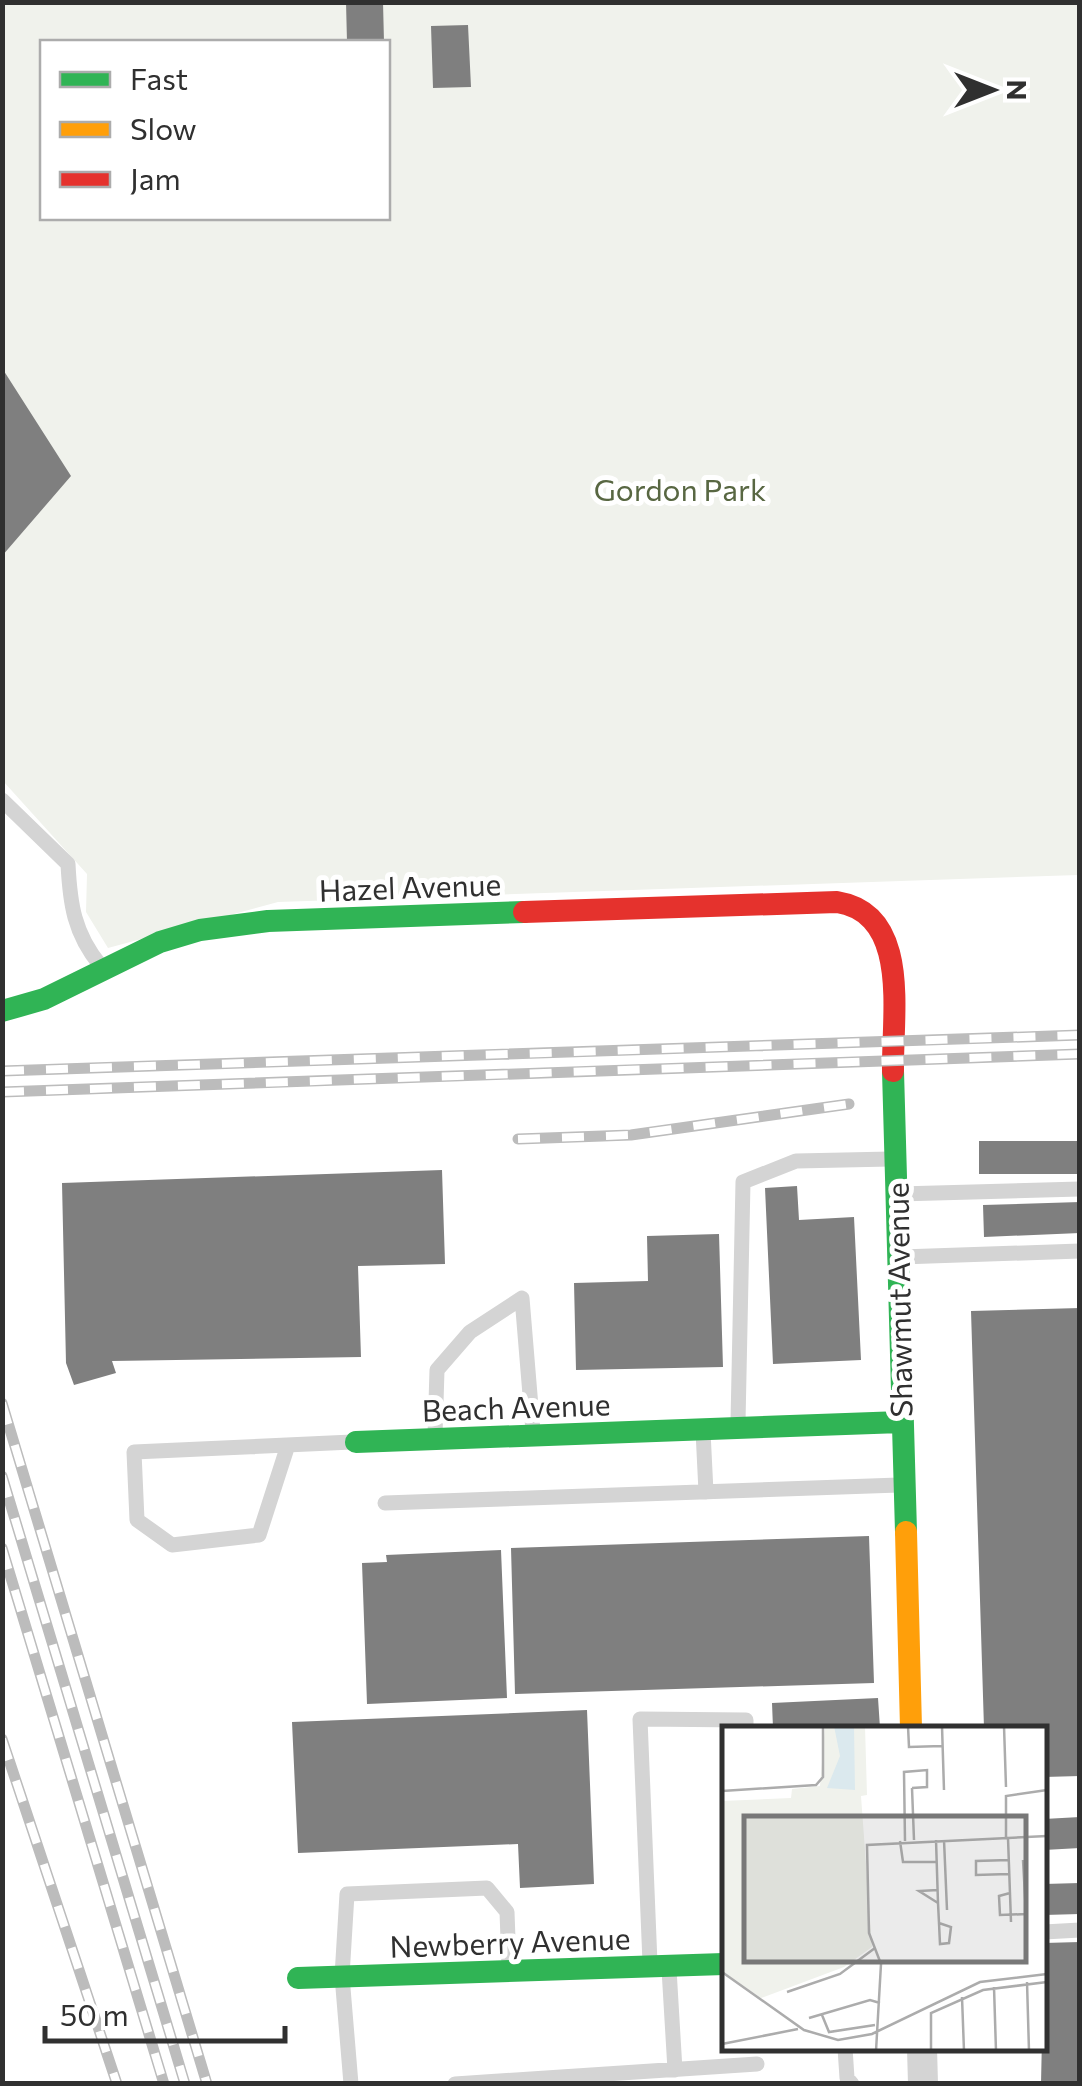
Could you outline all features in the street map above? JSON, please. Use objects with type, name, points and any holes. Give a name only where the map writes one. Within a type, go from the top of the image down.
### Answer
[{"type":"street","name":"Hazel Avenue","points":[[2,1010],[80,984],[164,940],[214,926],[268,920],[837,902]]},
{"type":"street","name":"Shawmut Avenue","points":[[837,902],[855,904],[868,911],[890,944],[911,1726]]},
{"type":"street","name":"Beach Avenue","points":[[356,1442],[901,1422]]},
{"type":"street","name":"Newberry Avenue","points":[[298,1978],[722,1964]]},
{"type":"street","points":[[922,2051],[923,2084]]},
{"type":"lane","points":[[2,800],[68,864],[70,911],[84,946],[105,970]]},
{"type":"lane","points":[[738,1428],[743,1182],[796,1161],[895,1158]]},
{"type":"lane","points":[[896,1194],[1080,1188]]},
{"type":"lane","points":[[897,1257],[1080,1252]]},
{"type":"lane","points":[[435,1439],[437,1370],[470,1332],[522,1298],[533,1436]]},
{"type":"lane","points":[[703,1430],[706,1492]]},
{"type":"lane","name":"Beach Avenue","points":[[288,1445],[259,1535],[172,1545],[137,1520],[134,1452],[288,1445],[356,1442]]},
{"type":"lane","points":[[385,1503],[903,1485]]},
{"type":"lane","points":[[674,2070],[659,1966],[640,1719],[746,1720],[746,1726]]},
{"type":"lane","points":[[351,2084],[342,1976],[347,1894],[486,1888],[508,1912],[509,1971]]},
{"type":"lane","points":[[1047,1932],[1080,1930]]},
{"type":"lane","points":[[845,2051],[847,2078],[852,2084]]},
{"type":"lane","points":[[455,2084],[757,2064]]},
{"type":"green space","name":"Gordon Park","points":[[2,3],[1079,3],[1079,875],[278,902],[108,948],[86,912],[87,874],[3,781]]},
{"type":"building","points":[[346,2],[383,2],[384,40],[347,40]]},
{"type":"building","points":[[468,25],[471,87],[433,88],[431,26]]},
{"type":"building","points":[[2,368],[71,476],[2,556]]},
{"type":"building","points":[[979,1141],[1080,1141],[1080,1174],[979,1174]]},
{"type":"building","points":[[442,1170],[445,1264],[358,1266],[361,1357],[112,1361],[116,1373],[74,1385],[66,1363],[62,1183]]},
{"type":"building","points":[[797,1186],[799,1220],[854,1217],[861,1360],[773,1364],[765,1188]]},
{"type":"building","points":[[1080,1202],[1080,1233],[984,1237],[983,1205]]},
{"type":"building","points":[[719,1234],[723,1367],[576,1370],[574,1283],[648,1281],[647,1236]]},
{"type":"building","points":[[1080,1308],[1080,1776],[1047,1777],[1047,1726],[984,1726],[971,1311]]},
{"type":"building","points":[[869,1536],[874,1683],[515,1694],[511,1548]]},
{"type":"building","points":[[501,1550],[507,1698],[367,1704],[362,1563],[387,1562],[386,1555]]},
{"type":"building","points":[[878,1698],[880,1726],[773,1726],[772,1703]]},
{"type":"building","points":[[587,1710],[594,1884],[520,1888],[518,1844],[298,1853],[292,1722]]},
{"type":"building","points":[[1080,1817],[1080,1848],[1047,1850],[1047,1819]]},
{"type":"building","points":[[1080,1883],[1080,1914],[1047,1915],[1047,1884]]},
{"type":"building","points":[[1080,1942],[1080,2084],[1041,2084],[1042,2051],[1047,2051],[1047,1943]]},
{"type":"railway","points":[[2,1071],[1080,1035]]},
{"type":"railway","points":[[2,1092],[1080,1054]]},
{"type":"railway","points":[[518,1139],[631,1135],[849,1104]]},
{"type":"railway","points":[[2,1403],[207,2084]]},
{"type":"railway","points":[[2,1476],[185,2084]]},
{"type":"railway","points":[[2,1548],[164,2084]]},
{"type":"railway","points":[[2,1739],[117,2084]]},
{"type":"traffic: fast","points":[[2,1011],[44,999],[160,942],[200,930],[268,921],[524,912]]},
{"type":"traffic: fast","points":[[893,1071],[906,1532]]},
{"type":"traffic: fast","points":[[356,1442],[901,1422]]},
{"type":"traffic: fast","points":[[298,1978],[722,1964]]},
{"type":"traffic: slow","points":[[906,1532],[911,1726]]},
{"type":"traffic: jam","points":[[524,912],[837,902],[861,910],[877,925],[892,970],[893,1071]]}]
